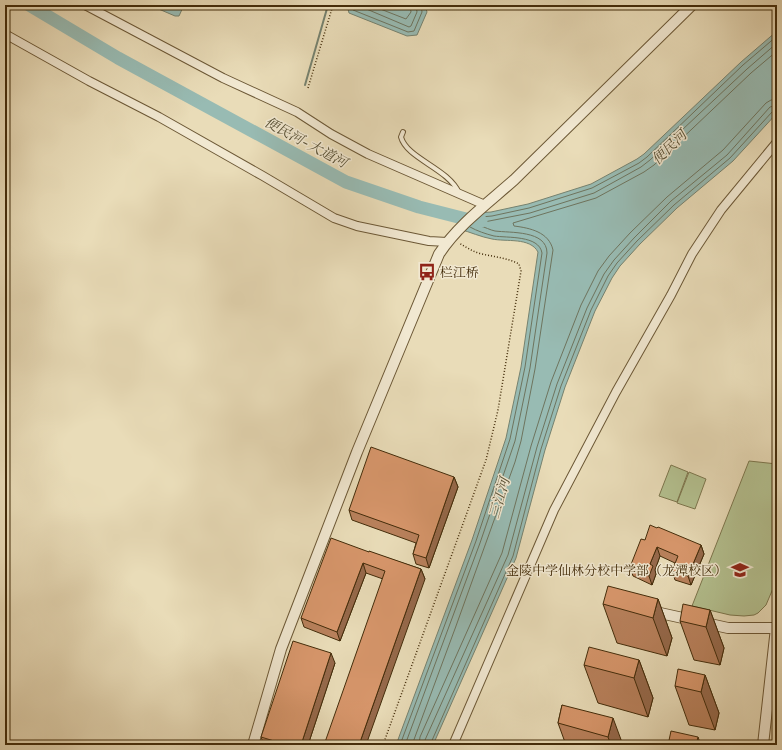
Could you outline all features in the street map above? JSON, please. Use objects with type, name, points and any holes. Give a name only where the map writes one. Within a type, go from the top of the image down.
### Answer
[{"type":"street","points":[[85,5],[223,78],[297,112],[331,134],[368,154],[459,194],[483,207]]},
{"type":"street","points":[[253,745],[286,634],[372,417],[439,254],[449,240],[514,180],[692,5]]},
{"type":"street","points":[[5,34],[89,81],[159,117],[334,218],[357,226],[429,241],[449,240]]},
{"type":"street","points":[[454,745],[554,510],[616,392],[671,295],[692,254],[708,229],[721,210],[777,142]]},
{"type":"street","points":[[644,610],[728,628],[776,628],[763,745]]},
{"type":"lane","points":[[403,132],[401,137],[405,146],[450,180],[456,187],[459,194]]},
{"type":"path","points":[[308,88],[333,5]]},
{"type":"path","points":[[383,745],[486,460],[498,410],[521,271],[519,264],[514,261],[471,250],[457,242],[449,240]]},
{"type":"green space","points":[[749,461],[777,464],[777,579],[766,605],[754,615],[730,615],[692,606]]},
{"type":"green space","points":[[671,465],[688,472],[677,502],[659,496]]},
{"type":"green space","points":[[689,472],[706,479],[695,509],[677,503]]},
{"type":"water","points":[[148,5],[184,5],[179,16],[175,16]]},
{"type":"water","points":[[347,5],[425,5],[427,12],[417,35],[407,36],[349,13]]},
{"type":"water","points":[[777,31],[777,113],[733,161],[677,208],[640,244],[620,266],[612,278],[595,311],[565,387],[545,450],[516,558],[433,745],[396,745],[472,540],[506,438],[521,367],[538,252],[534,247],[524,242],[492,239],[459,229],[477,213],[491,212],[528,204],[591,184],[637,159],[741,62]]},
{"type":"building","points":[[371,447],[454,477],[426,558],[413,554],[419,535],[349,510]]},
{"type":"building","points":[[650,525],[701,545],[688,576],[672,571],[678,556],[657,547],[650,564],[653,566],[649,576],[630,567],[641,539],[645,540]]},
{"type":"building","points":[[331,538],[421,569],[359,745],[324,745],[385,571],[363,563],[337,632],[301,618]]},
{"type":"building","points":[[608,586],[658,599],[653,618],[603,604]]},
{"type":"building","points":[[683,604],[710,610],[706,627],[680,621]]},
{"type":"building","points":[[293,641],[331,653],[301,745],[283,745],[284,744],[261,737]]},
{"type":"building","points":[[589,647],[639,660],[634,678],[584,665]]},
{"type":"building","points":[[678,669],[705,675],[701,692],[675,686]]},
{"type":"building","points":[[562,705],[613,718],[608,737],[558,723]]},
{"type":"building","points":[[671,731],[698,737],[696,745],[668,745]]},
{"type":"waterway","name":"便民河-大道河","points":[[29,5],[118,58],[346,182],[419,207],[470,220],[481,221]]},
{"type":"waterway","points":[[305,85],[328,5]]},
{"type":"place","name":"栏江桥","points":[[427,272]]},
{"type":"place","name":"金陵中学仙林分校中学部（龙潭校区）","points":[[740,570]]},
{"type":"water label","name":"便民河","points":[[669,147]]},
{"type":"water label","name":"三江河","points":[[499,498]]}]
